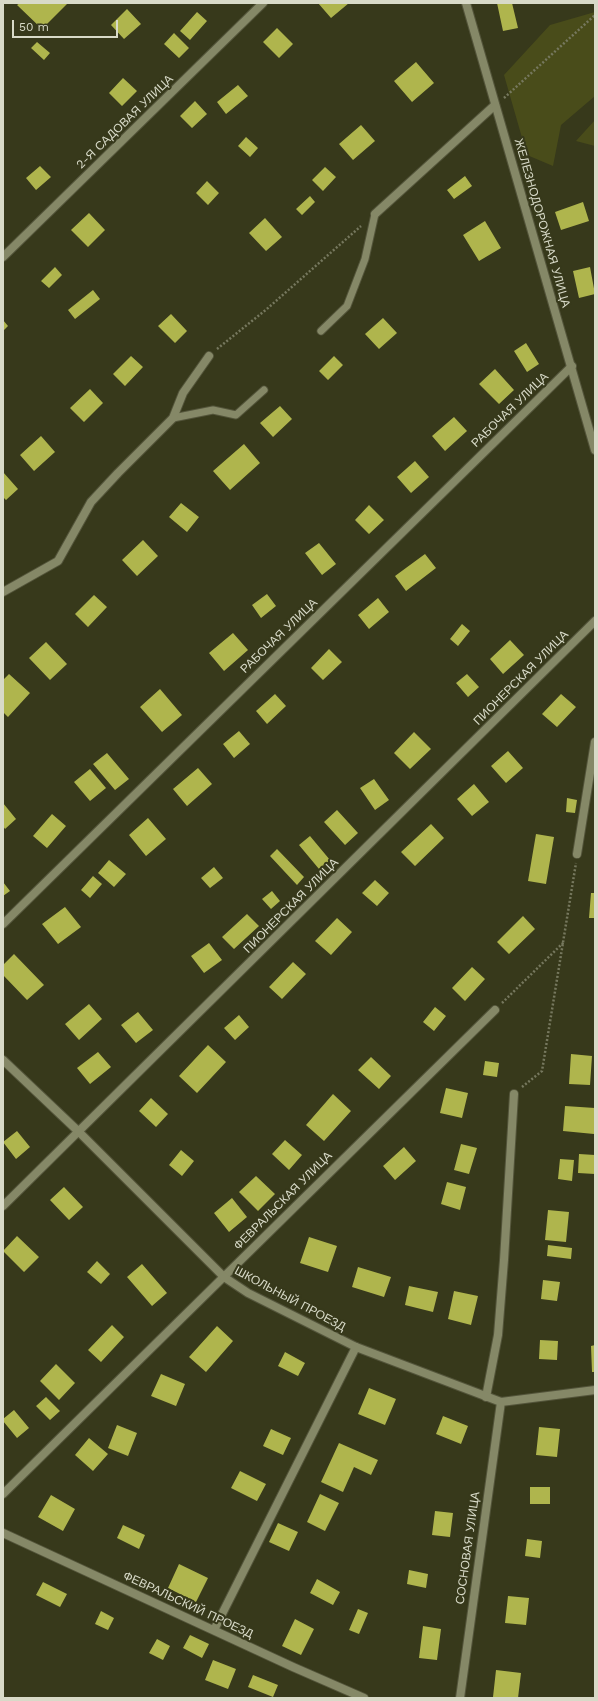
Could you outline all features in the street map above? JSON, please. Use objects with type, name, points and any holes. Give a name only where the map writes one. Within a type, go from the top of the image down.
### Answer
[{"type":"street","name":"2-Я САДОВАЯ УЛИЦА","points":[[3,257],[263,3]]},
{"type":"street","name":"ЖЕЛЕЗНОДОРОЖНАЯ УЛИЦА","points":[[466,3],[595,450]]},
{"type":"street","points":[[375,214],[495,105]]},
{"type":"street","points":[[3,592],[58,561],[91,502],[173,418],[183,393],[209,356]]},
{"type":"street","name":"РАБОЧАЯ УЛИЦА","points":[[3,924],[572,366]]},
{"type":"street","name":"ПИОНЕРСКАЯ УЛИЦА","points":[[3,1206],[594,626]]},
{"type":"street","points":[[578,854],[595,742]]},
{"type":"street","name":"ФЕВРАЛЬСКАЯ УЛИЦА","points":[[3,1494],[495,1010]]},
{"type":"street","name":"ШКОЛЬНЫЙ ПРОЕЗД","points":[[3,1060],[79,1132],[224,1277],[248,1293],[356,1347],[501,1402],[595,1390]]},
{"type":"street","points":[[486,1397],[499,1320],[514,1094]]},
{"type":"street","points":[[214,1630],[356,1347]]},
{"type":"street","name":"СОСНОВАЯ УЛИЦА","points":[[460,1698],[501,1402]]},
{"type":"street","name":"ФЕВРАЛЬСКИЙ ПРОЕЗД","points":[[3,1533],[293,1667],[364,1698]]},
{"type":"lane","points":[[321,331],[347,306],[365,259],[375,214]]},
{"type":"lane","points":[[173,418],[213,410],[236,415],[264,390]]},
{"type":"path","points":[[495,105],[595,15]]},
{"type":"path","points":[[209,356],[268,308],[375,214]]},
{"type":"path","points":[[514,1094],[542,1071],[578,854]]},
{"type":"path","points":[[495,1010],[564,941]]},
{"type":"green space","points":[[595,12],[595,96],[561,125],[553,166],[527,155],[504,75],[550,25]]},
{"type":"green space","points":[[595,120],[595,146],[576,141]]},
{"type":"building","points":[[20,3],[68,3],[42,29],[17,5]]},
{"type":"building","points":[[318,3],[349,3],[331,18]]},
{"type":"building","points":[[497,3],[512,3],[518,28],[503,31]]},
{"type":"building","points":[[127,9],[141,24],[124,39],[111,25]]},
{"type":"building","points":[[197,12],[207,21],[190,40],[180,31]]},
{"type":"building","points":[[277,28],[293,44],[279,58],[263,42]]},
{"type":"building","points":[[174,33],[189,48],[179,58],[164,44]]},
{"type":"building","points":[[37,42],[50,53],[44,60],[31,48]]},
{"type":"building","points":[[416,62],[434,83],[412,102],[394,81]]},
{"type":"building","points":[[123,78],[137,91],[122,106],[109,93]]},
{"type":"building","points":[[238,85],[248,96],[226,114],[217,102]]},
{"type":"building","points":[[195,101],[207,114],[192,128],[180,116]]},
{"type":"building","points":[[361,125],[375,141],[353,160],[339,144]]},
{"type":"building","points":[[246,137],[258,148],[250,157],[238,146]]},
{"type":"building","points":[[40,166],[51,177],[36,190],[26,178]]},
{"type":"building","points":[[325,167],[336,177],[323,191],[312,180]]},
{"type":"building","points":[[465,176],[472,186],[454,199],[447,190]]},
{"type":"building","points":[[207,181],[219,193],[208,205],[196,193]]},
{"type":"building","points":[[310,196],[315,202],[302,215],[296,209]]},
{"type":"building","points":[[583,202],[589,221],[561,230],[555,212]]},
{"type":"building","points":[[89,213],[105,230],[88,247],[71,230]]},
{"type":"building","points":[[265,218],[282,237],[266,251],[249,233]]},
{"type":"building","points":[[485,221],[501,248],[479,261],[463,235]]},
{"type":"building","points":[[55,267],[62,275],[49,288],[41,281]]},
{"type":"building","points":[[590,267],[595,294],[579,298],[573,271]]},
{"type":"building","points":[[93,290],[100,299],[75,319],[68,310]]},
{"type":"building","points":[[171,314],[187,331],[175,343],[158,326]]},
{"type":"building","points":[[383,318],[397,333],[379,349],[365,334]]},
{"type":"building","points":[[3,320],[8,326],[3,331]]},
{"type":"building","points":[[526,343],[539,364],[527,372],[514,351]]},
{"type":"building","points":[[131,356],[143,367],[125,386],[113,374]]},
{"type":"building","points":[[334,356],[343,365],[328,380],[319,371]]},
{"type":"building","points":[[495,369],[514,390],[499,404],[479,384]]},
{"type":"building","points":[[90,389],[103,403],[84,422],[70,408]]},
{"type":"building","points":[[280,406],[292,419],[273,437],[260,423]]},
{"type":"building","points":[[454,417],[467,431],[445,451],[432,436]]},
{"type":"building","points":[[41,436],[55,452],[34,471],[20,455]]},
{"type":"building","points":[[244,444],[260,463],[230,490],[213,471]]},
{"type":"building","points":[[415,461],[429,477],[411,493],[397,477]]},
{"type":"building","points":[[3,472],[18,489],[6,500],[3,497]]},
{"type":"building","points":[[181,503],[199,517],[187,532],[169,517]]},
{"type":"building","points":[[369,505],[384,520],[369,534],[355,520]]},
{"type":"building","points":[[143,540],[158,556],[137,576],[122,560]]},
{"type":"building","points":[[319,543],[336,564],[322,575],[305,553]]},
{"type":"building","points":[[425,554],[436,568],[406,591],[395,576]]},
{"type":"building","points":[[267,594],[276,606],[261,618],[252,605]]},
{"type":"building","points":[[94,595],[107,607],[88,627],[75,614]]},
{"type":"building","points":[[378,598],[389,612],[369,629],[358,615]]},
{"type":"building","points":[[462,624],[470,631],[458,646],[450,639]]},
{"type":"building","points":[[233,633],[248,650],[224,671],[209,653]]},
{"type":"building","points":[[510,640],[524,655],[503,674],[490,659]]},
{"type":"building","points":[[46,642],[67,664],[50,680],[29,658]]},
{"type":"building","points":[[329,649],[342,662],[323,680],[311,668]]},
{"type":"building","points":[[9,674],[30,693],[8,717],[3,712],[3,680]]},
{"type":"building","points":[[467,674],[479,687],[468,697],[456,683]]},
{"type":"building","points":[[160,689],[182,715],[162,732],[140,707]]},
{"type":"building","points":[[275,694],[286,706],[267,724],[256,711]]},
{"type":"building","points":[[561,694],[576,707],[557,727],[542,714]]},
{"type":"building","points":[[239,731],[250,744],[234,758],[223,744]]},
{"type":"building","points":[[414,732],[431,749],[410,769],[394,753]]},
{"type":"building","points":[[508,751],[523,768],[506,783],[491,766]]},
{"type":"building","points":[[107,753],[129,779],[115,790],[93,764]]},
{"type":"building","points":[[198,768],[212,784],[187,806],[173,789]]},
{"type":"building","points":[[90,769],[106,788],[90,801],[74,782]]},
{"type":"building","points":[[374,779],[389,800],[375,810],[360,788]]},
{"type":"building","points":[[474,784],[489,802],[472,816],[457,799]]},
{"type":"building","points":[[567,798],[577,800],[575,813],[566,812]]},
{"type":"building","points":[[3,803],[16,819],[5,829],[3,826]]},
{"type":"building","points":[[337,810],[358,833],[345,845],[324,822]]},
{"type":"building","points":[[52,814],[66,826],[47,848],[33,836]]},
{"type":"building","points":[[148,818],[166,839],[146,856],[129,835]]},
{"type":"building","points":[[431,824],[444,838],[415,866],[401,852]]},
{"type":"building","points":[[536,834],[554,837],[546,884],[528,881]]},
{"type":"building","points":[[310,836],[330,860],[319,869],[299,845]]},
{"type":"building","points":[[277,849],[304,877],[297,885],[270,856]]},
{"type":"building","points":[[109,860],[126,874],[114,887],[98,873]]},
{"type":"building","points":[[214,867],[223,878],[210,888],[201,878]]},
{"type":"building","points":[[93,876],[102,884],[90,898],[81,890]]},
{"type":"building","points":[[375,880],[389,893],[377,906],[362,893]]},
{"type":"building","points":[[3,882],[10,891],[3,896]]},
{"type":"building","points":[[272,891],[280,901],[271,909],[262,899]]},
{"type":"building","points":[[591,893],[595,893],[595,918],[589,918]]},
{"type":"building","points":[[65,907],[81,927],[58,944],[42,924]]},
{"type":"building","points":[[247,914],[259,926],[234,949],[222,937]]},
{"type":"building","points":[[523,916],[535,929],[509,954],[497,942]]},
{"type":"building","points":[[337,918],[352,932],[331,955],[315,941]]},
{"type":"building","points":[[209,943],[222,960],[204,973],[191,956]]},
{"type":"building","points":[[14,954],[44,985],[27,1000],[3,975],[3,965]]},
{"type":"building","points":[[293,962],[306,974],[282,999],[269,987]]},
{"type":"building","points":[[472,967],[485,979],[465,1001],[452,988]]},
{"type":"building","points":[[89,1004],[102,1019],[79,1040],[65,1024]]},
{"type":"building","points":[[435,1007],[446,1016],[434,1031],[423,1022]]},
{"type":"building","points":[[138,1012],[153,1030],[136,1043],[121,1025]]},
{"type":"building","points":[[239,1015],[249,1027],[235,1040],[224,1028]]},
{"type":"building","points":[[208,1045],[226,1062],[197,1093],[179,1076]]},
{"type":"building","points":[[98,1052],[111,1067],[90,1084],[77,1068]]},
{"type":"building","points":[[571,1054],[592,1056],[590,1085],[569,1084]]},
{"type":"building","points":[[371,1057],[391,1076],[379,1089],[358,1070]]},
{"type":"building","points":[[485,1061],[499,1063],[497,1077],[483,1075]]},
{"type":"building","points":[[446,1088],[468,1093],[462,1118],[440,1113]]},
{"type":"building","points":[[333,1094],[351,1111],[324,1141],[306,1125]]},
{"type":"building","points":[[151,1098],[168,1114],[156,1127],[139,1111]]},
{"type":"building","points":[[565,1106],[595,1108],[594,1134],[563,1131]]},
{"type":"building","points":[[17,1131],[30,1147],[16,1159],[3,1142]]},
{"type":"building","points":[[285,1140],[302,1155],[289,1170],[272,1154]]},
{"type":"building","points":[[461,1144],[477,1148],[469,1174],[454,1170]]},
{"type":"building","points":[[404,1147],[416,1161],[395,1180],[383,1166]]},
{"type":"building","points":[[181,1150],[194,1161],[182,1176],[169,1165]]},
{"type":"building","points":[[579,1154],[595,1155],[595,1174],[578,1173]]},
{"type":"building","points":[[560,1159],[574,1160],[572,1181],[558,1179]]},
{"type":"building","points":[[256,1176],[275,1194],[258,1211],[239,1192]]},
{"type":"building","points":[[447,1182],[466,1187],[460,1210],[441,1204]]},
{"type":"building","points":[[64,1187],[83,1207],[69,1220],[50,1200]]},
{"type":"building","points":[[232,1198],[247,1217],[229,1232],[214,1213]]},
{"type":"building","points":[[548,1210],[569,1212],[566,1242],[545,1240]]},
{"type":"building","points":[[17,1236],[39,1257],[24,1272],[3,1251]]},
{"type":"building","points":[[309,1237],[337,1246],[328,1272],[300,1263]]},
{"type":"building","points":[[548,1245],[572,1248],[571,1259],[547,1256]]},
{"type":"building","points":[[97,1261],[110,1274],[101,1284],[87,1272]]},
{"type":"building","points":[[142,1264],[167,1293],[152,1306],[127,1277]]},
{"type":"building","points":[[358,1267],[391,1277],[384,1297],[352,1287]]},
{"type":"building","points":[[543,1280],[560,1282],[557,1301],[541,1299]]},
{"type":"building","points":[[409,1286],[438,1292],[433,1312],[405,1305]]},
{"type":"building","points":[[454,1291],[478,1296],[471,1325],[448,1319]]},
{"type":"building","points":[[112,1325],[124,1337],[101,1362],[88,1350]]},
{"type":"building","points":[[217,1326],[233,1341],[206,1372],[189,1357]]},
{"type":"building","points":[[540,1340],[558,1341],[557,1360],[539,1359]]},
{"type":"building","points":[[595,1345],[595,1372],[592,1372],[591,1346]]},
{"type":"building","points":[[285,1352],[305,1363],[298,1376],[278,1366]]},
{"type":"building","points":[[56,1364],[75,1383],[59,1400],[40,1381]]},
{"type":"building","points":[[161,1374],[185,1384],[176,1406],[151,1396]]},
{"type":"building","points":[[369,1388],[396,1399],[385,1425],[358,1414]]},
{"type":"building","points":[[46,1397],[60,1411],[50,1420],[36,1406]]},
{"type":"building","points":[[14,1410],[29,1428],[17,1438],[3,1421],[3,1419]]},
{"type":"building","points":[[443,1416],[468,1426],[461,1444],[436,1434]]},
{"type":"building","points":[[117,1425],[137,1433],[128,1456],[108,1448]]},
{"type":"building","points":[[539,1427],[560,1429],[557,1457],[536,1455]]},
{"type":"building","points":[[271,1429],[291,1438],[283,1455],[263,1446]]},
{"type":"building","points":[[89,1438],[108,1454],[93,1471],[75,1455]]},
{"type":"building","points":[[339,1443],[378,1460],[371,1475],[354,1467],[343,1492],[321,1482]]},
{"type":"building","points":[[240,1471],[266,1484],[257,1501],[231,1488]]},
{"type":"building","points":[[530,1487],[550,1487],[550,1504],[530,1504]]},
{"type":"building","points":[[320,1494],[339,1503],[325,1531],[307,1522]]},
{"type":"building","points":[[51,1495],[75,1509],[63,1531],[38,1517]]},
{"type":"building","points":[[435,1511],[453,1513],[450,1537],[432,1535]]},
{"type":"building","points":[[278,1523],[298,1532],[289,1551],[269,1542]]},
{"type":"building","points":[[123,1525],[145,1535],[139,1549],[117,1538]]},
{"type":"building","points":[[527,1539],[542,1541],[540,1558],[525,1556]]},
{"type":"building","points":[[179,1564],[208,1578],[196,1602],[168,1588]]},
{"type":"building","points":[[409,1570],[428,1574],[426,1588],[407,1584]]},
{"type":"building","points":[[317,1579],[340,1592],[333,1605],[310,1593]]},
{"type":"building","points":[[43,1582],[67,1594],[60,1607],[36,1595]]},
{"type":"building","points":[[508,1596],[529,1598],[526,1625],[505,1623]]},
{"type":"building","points":[[358,1609],[368,1613],[359,1634],[349,1630]]},
{"type":"building","points":[[101,1611],[114,1618],[108,1630],[95,1624]]},
{"type":"building","points":[[295,1619],[314,1629],[301,1655],[282,1646]]},
{"type":"building","points":[[423,1626],[441,1629],[437,1660],[419,1658]]},
{"type":"building","points":[[190,1635],[209,1644],[202,1658],[183,1648]]},
{"type":"building","points":[[157,1639],[170,1646],[163,1660],[149,1653]]},
{"type":"building","points":[[213,1660],[236,1669],[228,1689],[205,1680]]},
{"type":"building","points":[[496,1670],[521,1673],[518,1698],[493,1697]]},
{"type":"building","points":[[253,1675],[278,1685],[273,1697],[248,1687]]}]
